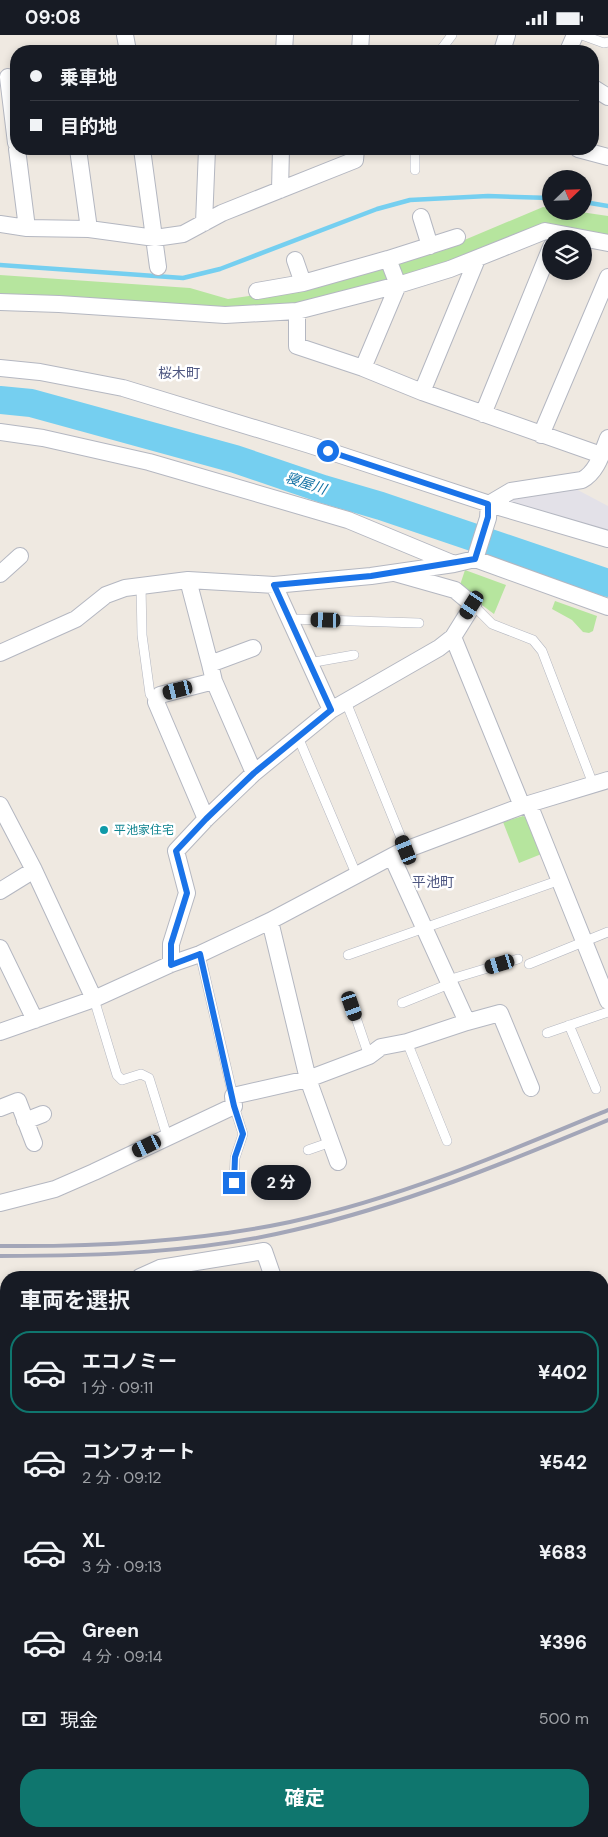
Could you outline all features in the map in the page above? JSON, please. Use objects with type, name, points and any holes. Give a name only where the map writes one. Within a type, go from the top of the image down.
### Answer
[{"type":"street","points":[[8,77],[10,94]]},
{"type":"street","points":[[18,155],[27,228]]},
{"type":"street","points":[[79,155],[89,229]]},
{"type":"street","points":[[143,155],[158,267]]},
{"type":"street","points":[[204,223],[207,155]]},
{"type":"street","points":[[280,190],[281,155]]},
{"type":"street","points":[[0,224],[27,228],[89,229],[155,238],[183,234],[222,213],[355,160],[355,155]]},
{"type":"street","points":[[421,217],[430,246]]},
{"type":"street","points":[[0,302],[225,315],[297,311],[398,285],[476,259],[542,232]]},
{"type":"street","points":[[258,291],[303,283],[457,237]]},
{"type":"street","points":[[592,242],[608,243]]},
{"type":"street","points":[[363,368],[398,285],[388,259]]},
{"type":"street","points":[[422,392],[476,259]]},
{"type":"street","points":[[295,260],[303,283]]},
{"type":"street","points":[[482,414],[542,268]]},
{"type":"street","points":[[541,435],[608,277]]},
{"type":"street","points":[[297,311],[297,346],[363,368],[422,392],[541,435],[601,463]]},
{"type":"street","points":[[0,368],[40,372],[122,388],[310,445],[488,511],[608,539]]},
{"type":"street","points":[[0,432],[43,438],[149,462],[206,478],[348,520],[454,564]]},
{"type":"street","points":[[476,555],[488,511],[511,491],[582,480],[590,476],[601,463],[608,438]]},
{"type":"street","points":[[0,653],[76,619],[106,595],[125,588],[188,580],[274,585],[395,573],[454,564],[476,555],[608,607]]},
{"type":"street","points":[[0,574],[20,556]]},
{"type":"street","points":[[171,965],[171,944],[187,893],[176,851],[254,773],[331,710],[438,648],[452,637],[472,605],[455,590],[395,573]]},
{"type":"street","points":[[188,580],[214,681],[254,773]]},
{"type":"street","points":[[274,585],[331,710]]},
{"type":"street","points":[[452,637],[525,805],[560,880],[608,1001]]},
{"type":"street","points":[[210,663],[253,648]]},
{"type":"street","points":[[206,819],[156,702],[160,695],[214,681]]},
{"type":"street","points":[[0,1032],[94,999],[200,954],[270,921],[399,854],[525,805],[600,782]]},
{"type":"street","points":[[0,805],[34,870],[94,999]]},
{"type":"street","points":[[399,854],[424,929],[466,1022]]},
{"type":"street","points":[[0,891],[34,870]]},
{"type":"street","points":[[270,921],[308,1079],[338,1162]]},
{"type":"street","points":[[0,948],[35,1020]]},
{"type":"street","points":[[0,1203],[54,1189],[94,1172],[168,1136],[233,1101],[308,1079],[369,1056],[381,1047],[407,1042],[466,1022],[500,1013],[531,1088]]},
{"type":"street","points":[[0,1108],[18,1101],[34,1143]]},
{"type":"street","points":[[25,1121],[43,1114]]},
{"type":"street","points":[[153,1271],[160,1268],[264,1251],[271,1271]]},
{"type":"lane","points":[[582,35],[604,43],[608,42]]},
{"type":"lane","points":[[415,155],[415,170]]},
{"type":"lane","points":[[141,586],[142,635],[150,694],[156,702]]},
{"type":"lane","points":[[472,605],[492,624],[533,640],[542,651],[600,782]]},
{"type":"lane","points":[[289,619],[419,623]]},
{"type":"lane","points":[[309,663],[354,655]]},
{"type":"lane","points":[[346,701],[399,854]]},
{"type":"lane","points":[[298,737],[356,876]]},
{"type":"lane","points":[[348,955],[560,880]]},
{"type":"lane","points":[[529,964],[585,943],[608,932]]},
{"type":"lane","points":[[200,954],[233,1101],[243,1134],[235,1157],[234,1183]]},
{"type":"lane","points":[[402,1003],[448,982],[518,959]]},
{"type":"lane","points":[[94,999],[117,1075],[122,1080],[141,1074],[149,1078],[168,1136]]},
{"type":"lane","points":[[352,1006],[369,1056]]},
{"type":"lane","points":[[547,1033],[608,1012]]},
{"type":"lane","points":[[569,1025],[596,1089]]},
{"type":"lane","points":[[407,1042],[447,1141]]},
{"type":"lane","points":[[308,1150],[331,1143]]},
{"type":"shaded area","points":[[574,488],[608,506],[608,534],[504,504],[505,500]]},
{"type":"green space","points":[[542,207],[542,220],[592,220],[592,214],[608,216],[608,238],[592,235],[592,230],[542,230],[542,236],[450,265],[282,310],[0,300],[0,275],[190,288],[228,299],[256,295],[462,241]]},
{"type":"green space","points":[[465,570],[506,585],[494,614],[459,588]]},
{"type":"green space","points":[[555,601],[597,616],[593,631],[589,633],[583,632],[572,620],[552,609]]},
{"type":"green space","points":[[523,816],[529,819],[544,853],[519,863],[503,822]]},
{"type":"waterway","points":[[0,265],[183,278],[220,269],[377,209],[410,200],[488,196],[542,198]]},
{"type":"waterway","points":[[592,203],[608,206]]},
{"type":"waterway","name":"寝屋川","points":[[0,400],[31,403],[235,459],[608,583]]},
{"type":"waterway","points":[[589,577],[608,572]]},
{"type":"railway","points":[[0,1246],[146,1242],[182,1239],[290,1222],[372,1200],[452,1173],[608,1110]]},
{"type":"railway","points":[[0,1256],[148,1252],[221,1244],[294,1230],[335,1220],[414,1196],[531,1152],[608,1120]]},
{"type":"place","name":"平池家住宅","points":[[104,830]]},
{"type":"district","name":"桜木町","points":[[179,373]]},
{"type":"district","name":"平池町","points":[[433,882]]},
{"type":"route","points":[[234,1183],[235,1157],[243,1134],[234,1106],[200,954],[171,965],[171,944],[187,893],[176,851],[254,773],[331,710],[274,585],[371,576],[454,564],[475,559],[488,517],[488,504],[328,451]]}]
